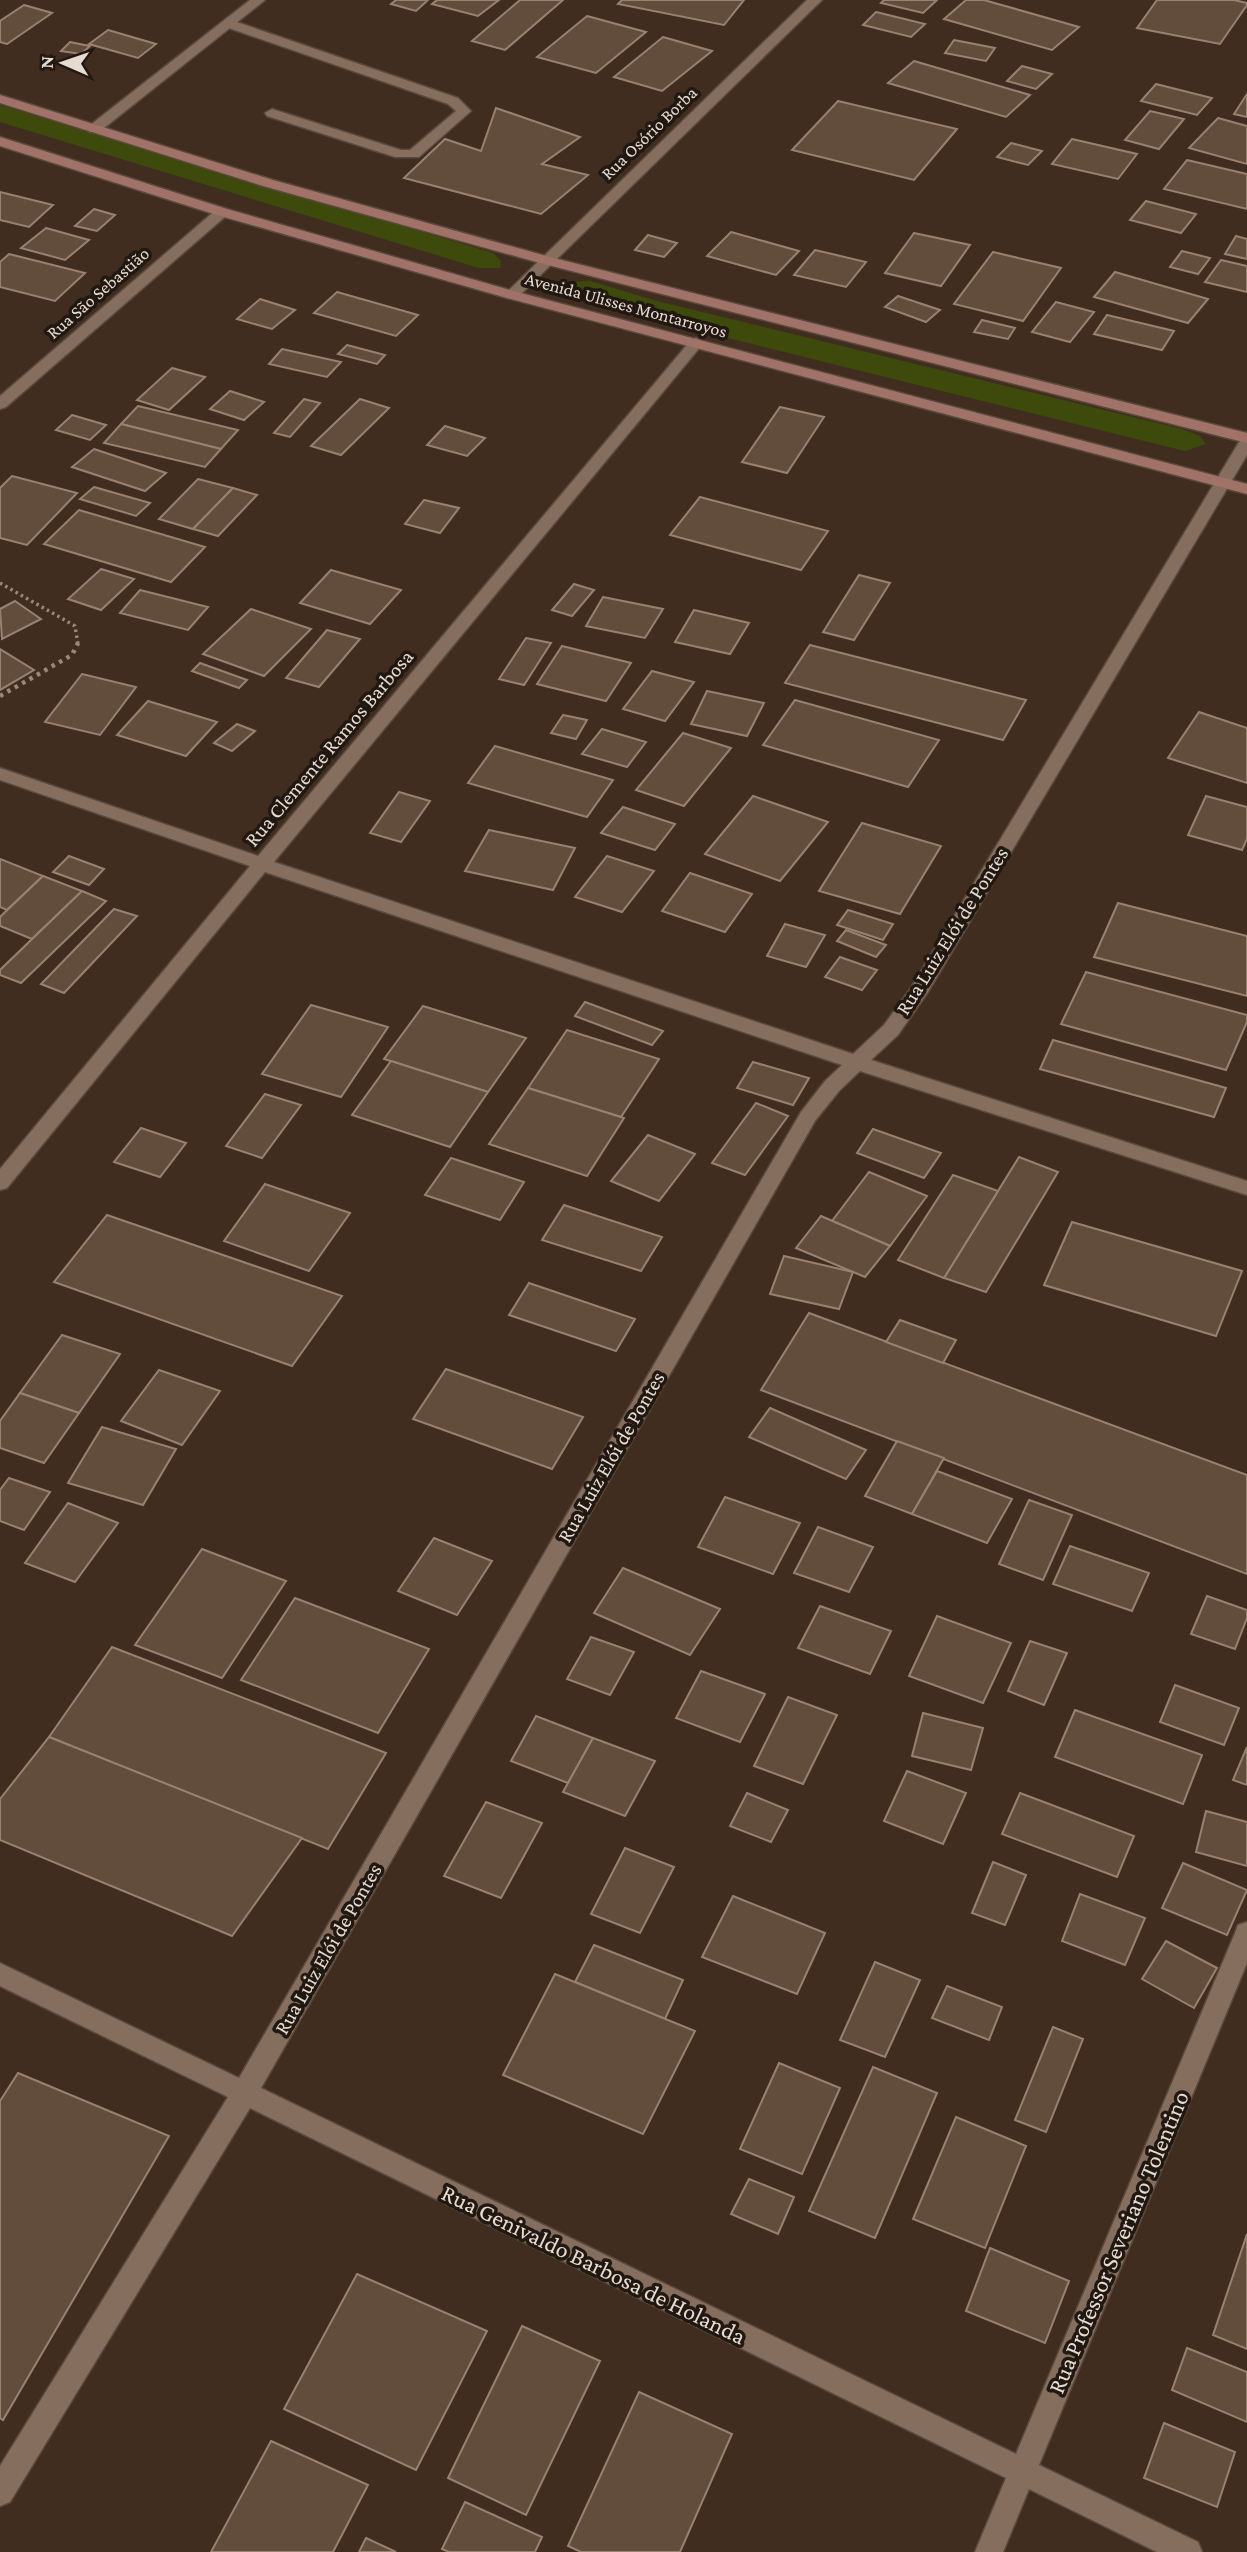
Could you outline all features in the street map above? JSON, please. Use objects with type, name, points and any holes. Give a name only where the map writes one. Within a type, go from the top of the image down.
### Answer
[{"type":"main road","name":"Avenida Ulisses Montarroyos","points":[[0,99],[268,183],[545,260],[1247,440]]},
{"type":"main road","name":"Avenida Ulisses Montarroyos","points":[[0,141],[222,212],[512,295],[1247,489]]},
{"type":"street","points":[[94,129],[258,0]]},
{"type":"street","name":"Rua Osório Borba","points":[[512,295],[815,0]]},
{"type":"street","points":[[228,23],[453,101],[464,111],[414,155],[400,154],[272,113]]},
{"type":"street","name":"Rua São Sebastião","points":[[0,404],[222,212]]},
{"type":"street","name":"Rua Clemente Ramos Barbosa","points":[[0,1183],[696,343]]},
{"type":"street","name":"Rua Luiz Elói de Pontes","points":[[0,2492],[244,2094],[808,1117],[832,1086],[891,1030],[918,992],[1247,440]]},
{"type":"street","points":[[0,774],[261,865],[854,1064],[1247,1188]]},
{"type":"street","name":"Rua Professor Severiano Tolentino","points":[[989,2552],[1247,1933]]},
{"type":"street","name":"Rua Genivaldo Barbosa de Holanda","points":[[0,1974],[1188,2552]]},
{"type":"path","points":[[0,583],[75,625],[79,636],[78,647],[72,655],[0,696]]},
{"type":"green space","points":[[0,105],[493,253],[501,261],[500,268],[479,268],[0,122]]},
{"type":"green space","points":[[590,281],[657,301],[1182,429],[1200,436],[1206,444],[1185,451],[732,339],[564,291],[573,282]]},
{"type":"building","points":[[396,0],[428,0],[416,11],[391,4]]},
{"type":"building","points":[[437,0],[499,0],[478,16],[432,4]]},
{"type":"building","points":[[520,0],[563,0],[505,50],[472,41]]},
{"type":"building","points":[[622,0],[744,0],[724,25],[618,4]]},
{"type":"building","points":[[884,0],[937,0],[923,13],[881,3]]},
{"type":"building","points":[[966,0],[984,0],[1079,27],[1052,50],[944,19]]},
{"type":"building","points":[[1157,0],[1234,0],[1247,5],[1220,44],[1137,28]]},
{"type":"building","points":[[24,5],[52,13],[7,44],[0,42],[0,21]]},
{"type":"building","points":[[876,12],[925,24],[911,37],[863,25]]},
{"type":"building","points":[[587,16],[646,32],[596,73],[537,57]]},
{"type":"building","points":[[108,30],[156,44],[138,58],[89,44]]},
{"type":"building","points":[[663,37],[712,51],[662,91],[614,77]]},
{"type":"building","points":[[954,40],[995,48],[986,61],[945,53]]},
{"type":"building","points":[[70,42],[90,46],[81,54],[61,51]]},
{"type":"building","points":[[914,61],[1030,95],[1006,117],[888,83]]},
{"type":"building","points":[[1022,66],[1052,74],[1036,89],[1007,81]]},
{"type":"building","points":[[1156,84],[1212,98],[1197,115],[1141,101]]},
{"type":"building","points":[[1247,94],[1247,117],[1234,114]]},
{"type":"building","points":[[838,101],[957,129],[914,180],[792,150]]},
{"type":"building","points":[[496,108],[580,137],[542,164],[588,175],[541,214],[404,178],[445,139],[481,151]]},
{"type":"building","points":[[1150,111],[1184,119],[1159,149],[1125,140]]},
{"type":"building","points":[[1218,118],[1247,126],[1247,164],[1189,148]]},
{"type":"building","points":[[1072,139],[1137,154],[1118,179],[1052,164]]},
{"type":"building","points":[[1011,143],[1042,151],[1028,165],[997,157]]},
{"type":"building","points":[[1187,160],[1247,174],[1247,209],[1164,189]]},
{"type":"building","points":[[0,192],[53,205],[29,227],[0,220]]},
{"type":"building","points":[[1146,201],[1196,214],[1181,233],[1130,220]]},
{"type":"building","points":[[94,209],[115,215],[97,231],[75,226]]},
{"type":"building","points":[[46,228],[89,240],[65,260],[21,248]]},
{"type":"building","points":[[731,232],[799,251],[776,275],[707,256]]},
{"type":"building","points":[[914,233],[970,245],[941,286],[885,273]]},
{"type":"building","points":[[648,235],[677,243],[664,257],[635,250]]},
{"type":"building","points":[[1236,236],[1247,239],[1247,259],[1225,254]]},
{"type":"building","points":[[815,250],[866,262],[846,287],[794,275]]},
{"type":"building","points":[[1182,251],[1210,258],[1198,274],[1170,267]]},
{"type":"building","points":[[993,252],[1061,268],[1023,321],[954,304]]},
{"type":"building","points":[[9,254],[85,273],[55,301],[0,287],[0,262]]},
{"type":"building","points":[[1221,260],[1247,266],[1247,292],[1205,282]]},
{"type":"building","points":[[1115,272],[1208,299],[1188,323],[1094,297]]},
{"type":"building","points":[[337,292],[418,315],[396,336],[314,313]]},
{"type":"building","points":[[898,296],[940,310],[926,322],[885,307]]},
{"type":"building","points":[[260,299],[295,310],[272,329],[237,319]]},
{"type":"building","points":[[1056,302],[1094,312],[1070,342],[1032,332]]},
{"type":"building","points":[[1107,315],[1174,331],[1162,350],[1094,334]]},
{"type":"building","points":[[982,320],[1015,328],[1008,339],[974,332]]},
{"type":"building","points":[[347,345],[385,355],[377,364],[338,354]]},
{"type":"building","points":[[282,349],[341,362],[327,377],[269,364]]},
{"type":"building","points":[[172,368],[205,377],[169,410],[137,400]]},
{"type":"building","points":[[230,391],[264,402],[244,420],[210,409]]},
{"type":"building","points":[[304,399],[320,403],[290,437],[274,433]]},
{"type":"building","points":[[360,399],[389,408],[341,455],[311,446]]},
{"type":"building","points":[[138,406],[238,430],[221,449],[121,424]]},
{"type":"building","points":[[780,407],[824,417],[787,473],[742,462]]},
{"type":"building","points":[[72,415],[106,425],[90,440],[56,430]]},
{"type":"building","points":[[121,424],[221,449],[205,467],[104,443]]},
{"type":"building","points":[[445,426],[485,438],[467,456],[427,445]]},
{"type":"building","points":[[94,449],[166,473],[145,491],[72,467]]},
{"type":"building","points":[[12,476],[77,493],[27,545],[0,538],[0,488]]},
{"type":"building","points":[[198,479],[233,488],[193,529],[159,519]]},
{"type":"building","points":[[94,487],[150,503],[136,516],[80,499]]},
{"type":"building","points":[[233,488],[257,495],[218,536],[193,529]]},
{"type":"building","points":[[700,497],[828,531],[801,570],[670,535]]},
{"type":"building","points":[[424,500],[459,508],[440,533],[405,524]]},
{"type":"building","points":[[79,510],[205,547],[171,582],[44,544]]},
{"type":"building","points":[[101,569],[134,579],[101,610],[68,599]]},
{"type":"building","points":[[331,570],[401,590],[370,624],[300,603]]},
{"type":"building","points":[[859,575],[890,583],[854,640],[823,632]]},
{"type":"building","points":[[574,584],[594,590],[572,616],[552,610]]},
{"type":"building","points":[[140,590],[208,607],[188,630],[120,613]]},
{"type":"building","points":[[603,597],[663,609],[645,638],[586,626]]},
{"type":"building","points":[[15,601],[41,619],[2,639],[0,609]]},
{"type":"building","points":[[251,609],[311,629],[264,676],[203,654]]},
{"type":"building","points":[[694,610],[749,623],[730,654],[675,642]]},
{"type":"building","points":[[327,630],[360,639],[319,687],[286,678]]},
{"type":"building","points":[[526,638],[551,643],[524,685],[499,679]]},
{"type":"building","points":[[810,645],[1026,700],[1003,740],[785,683]]},
{"type":"building","points":[[562,646],[631,663],[606,701],[537,684]]},
{"type":"building","points":[[0,649],[34,670],[0,690]]},
{"type":"building","points":[[200,663],[247,680],[239,688],[192,671]]},
{"type":"building","points":[[652,671],[694,682],[665,721],[623,709]]},
{"type":"building","points":[[82,674],[136,687],[100,735],[45,722]]},
{"type":"building","points":[[707,691],[764,703],[747,736],[691,724]]},
{"type":"building","points":[[795,700],[939,740],[908,787],[763,745]]},
{"type":"building","points":[[148,701],[217,722],[186,756],[117,735]]},
{"type":"building","points":[[1199,712],[1247,728],[1247,783],[1168,758]]},
{"type":"building","points":[[563,715],[587,720],[576,739],[551,733]]},
{"type":"building","points":[[237,724],[255,731],[232,751],[214,743]]},
{"type":"building","points":[[602,729],[646,742],[627,767],[582,754]]},
{"type":"building","points":[[683,733],[731,748],[684,806],[636,790]]},
{"type":"building","points":[[495,746],[613,780],[587,817],[468,783]]},
{"type":"building","points":[[399,792],[430,801],[401,842],[370,833]]},
{"type":"building","points":[[753,796],[828,822],[780,881],[705,854]]},
{"type":"building","points":[[1206,796],[1247,807],[1247,839],[1242,850],[1188,835]]},
{"type":"building","points":[[623,807],[675,824],[655,850],[601,833]]},
{"type":"building","points":[[862,823],[941,846],[900,914],[819,891]]},
{"type":"building","points":[[489,830],[575,848],[553,890],[465,871]]},
{"type":"building","points":[[69,856],[104,869],[89,885],[53,872]]},
{"type":"building","points":[[607,856],[654,871],[622,912],[575,897]]},
{"type":"building","points":[[0,859],[43,876],[7,910],[0,907]]},
{"type":"building","points":[[690,873],[752,894],[725,932],[662,911]]},
{"type":"building","points":[[43,876],[82,891],[32,939],[0,926],[0,917]]},
{"type":"building","points":[[82,891],[106,901],[21,983],[0,975],[0,970]]},
{"type":"building","points":[[1118,903],[1247,936],[1247,996],[1094,957]]},
{"type":"building","points":[[114,909],[137,916],[64,993],[41,984]]},
{"type":"building","points":[[848,910],[893,924],[883,940],[837,925]]},
{"type":"building","points":[[785,924],[825,935],[806,967],[767,956]]},
{"type":"building","points":[[846,930],[886,945],[876,957],[837,941]]},
{"type":"building","points":[[840,957],[877,970],[862,990],[825,977]]},
{"type":"building","points":[[1086,972],[1247,1015],[1247,1022],[1226,1070],[1061,1024]]},
{"type":"building","points":[[585,1002],[663,1031],[652,1045],[575,1016]]},
{"type":"building","points":[[311,1005],[388,1027],[341,1097],[262,1074]]},
{"type":"building","points":[[423,1006],[526,1038],[488,1092],[384,1059]]},
{"type":"building","points":[[567,1030],[659,1059],[621,1117],[528,1088]]},
{"type":"building","points":[[1053,1040],[1226,1088],[1214,1117],[1040,1069]]},
{"type":"building","points":[[391,1061],[488,1092],[450,1147],[352,1115]]},
{"type":"building","points":[[753,1062],[809,1078],[793,1105],[737,1088]]},
{"type":"building","points":[[528,1088],[624,1118],[587,1176],[489,1144]]},
{"type":"building","points":[[265,1094],[301,1105],[262,1158],[226,1146]]},
{"type":"building","points":[[756,1103],[788,1116],[745,1175],[712,1163]]},
{"type":"building","points":[[141,1128],[186,1143],[160,1177],[114,1162]]},
{"type":"building","points":[[873,1129],[941,1153],[924,1178],[857,1153]]},
{"type":"building","points":[[648,1135],[695,1154],[659,1201],[611,1181]]},
{"type":"building","points":[[1019,1157],[1058,1172],[986,1292],[944,1278]]},
{"type":"building","points":[[451,1158],[524,1182],[500,1220],[425,1195]]},
{"type":"building","points":[[869,1172],[927,1196],[890,1246],[832,1221]]},
{"type":"building","points":[[953,1175],[998,1191],[944,1278],[898,1260]]},
{"type":"building","points":[[265,1184],[350,1213],[309,1271],[224,1241]]},
{"type":"building","points":[[564,1205],[662,1237],[641,1271],[542,1240]]},
{"type":"building","points":[[107,1215],[342,1296],[292,1366],[54,1282]]},
{"type":"building","points":[[821,1216],[890,1246],[865,1277],[796,1248]]},
{"type":"building","points":[[1072,1222],[1242,1271],[1216,1336],[1044,1285]]},
{"type":"building","points":[[784,1256],[853,1272],[839,1309],[770,1294]]},
{"type":"building","points":[[529,1283],[635,1319],[616,1351],[509,1315]]},
{"type":"building","points":[[809,1313],[1247,1475],[1247,1574],[761,1390]]},
{"type":"building","points":[[900,1320],[956,1340],[943,1363],[886,1342]]},
{"type":"building","points":[[62,1335],[120,1354],[79,1413],[20,1393]]},
{"type":"building","points":[[446,1369],[583,1417],[552,1469],[413,1419]]},
{"type":"building","points":[[159,1370],[220,1391],[182,1445],[121,1421]]},
{"type":"building","points":[[20,1393],[79,1413],[44,1463],[0,1448],[0,1421]]},
{"type":"building","points":[[770,1408],[866,1450],[846,1479],[749,1437]]},
{"type":"building","points":[[102,1427],[176,1449],[143,1505],[68,1483]]},
{"type":"building","points":[[897,1441],[944,1458],[912,1514],[865,1496]]},
{"type":"building","points":[[937,1471],[1012,1499],[987,1543],[912,1514]]},
{"type":"building","points":[[9,1478],[50,1492],[24,1530],[0,1521],[0,1490]]},
{"type":"building","points":[[725,1497],[800,1523],[773,1574],[698,1547]]},
{"type":"building","points":[[1029,1500],[1072,1515],[1043,1580],[999,1564]]},
{"type":"building","points":[[68,1503],[118,1523],[75,1582],[25,1563]]},
{"type":"building","points":[[818,1527],[873,1547],[849,1592],[794,1573]]},
{"type":"building","points":[[434,1538],[492,1561],[457,1615],[398,1591]]},
{"type":"building","points":[[1070,1546],[1149,1573],[1132,1611],[1053,1584]]},
{"type":"building","points":[[202,1549],[286,1581],[222,1678],[135,1645]]},
{"type":"building","points":[[623,1568],[720,1609],[690,1655],[594,1613]]},
{"type":"building","points":[[1207,1596],[1247,1610],[1247,1618],[1235,1649],[1191,1634]]},
{"type":"building","points":[[295,1598],[429,1649],[378,1733],[241,1680]]},
{"type":"building","points":[[820,1606],[891,1631],[870,1674],[798,1648]]},
{"type":"building","points":[[937,1616],[1011,1643],[983,1703],[909,1676]]},
{"type":"building","points":[[591,1637],[634,1652],[610,1695],[567,1679]]},
{"type":"building","points":[[1030,1641],[1067,1653],[1044,1705],[1008,1691]]},
{"type":"building","points":[[112,1647],[386,1753],[328,1849],[49,1737]]},
{"type":"building","points":[[701,1671],[765,1694],[740,1742],[676,1718]]},
{"type":"building","points":[[1175,1685],[1239,1708],[1224,1745],[1160,1722]]},
{"type":"building","points":[[788,1697],[837,1715],[803,1784],[754,1766]]},
{"type":"building","points":[[1075,1710],[1202,1755],[1183,1804],[1055,1757]]},
{"type":"building","points":[[923,1713],[983,1728],[971,1770],[912,1756]]},
{"type":"building","points":[[536,1716],[593,1738],[568,1783],[511,1761]]},
{"type":"building","points":[[49,1737],[302,1838],[232,1936],[0,1840],[0,1799]]},
{"type":"building","points":[[593,1738],[655,1761],[625,1816],[563,1792]]},
{"type":"building","points":[[1247,1747],[1247,1785],[1233,1780]]},
{"type":"building","points":[[907,1771],[966,1793],[943,1844],[884,1821]]},
{"type":"building","points":[[747,1793],[788,1810],[771,1842],[730,1826]]},
{"type":"building","points":[[1020,1793],[1134,1836],[1117,1877],[1002,1834]]},
{"type":"building","points":[[486,1802],[542,1823],[501,1898],[444,1876]]},
{"type":"building","points":[[1206,1811],[1247,1822],[1247,1866],[1196,1852]]},
{"type":"building","points":[[625,1848],[674,1867],[640,1933],[591,1914]]},
{"type":"building","points":[[993,1862],[1026,1875],[1005,1925],[972,1913]]},
{"type":"building","points":[[1183,1863],[1247,1890],[1227,1935],[1162,1908]]},
{"type":"building","points":[[1080,1894],[1145,1918],[1125,1965],[1062,1941]]},
{"type":"building","points":[[733,1896],[825,1933],[797,1994],[702,1957]]},
{"type":"building","points":[[1166,1941],[1217,1968],[1194,2008],[1142,1979]]},
{"type":"building","points":[[594,1945],[683,1980],[665,2019],[575,1982]]},
{"type":"building","points":[[875,1962],[920,1980],[885,2057],[840,2040]]},
{"type":"building","points":[[555,1974],[695,2031],[643,2134],[503,2075]]},
{"type":"building","points":[[947,1986],[1002,2007],[989,2040],[932,2018]]},
{"type":"building","points":[[1053,2027],[1083,2039],[1046,2132],[1015,2120]]},
{"type":"building","points":[[779,2063],[840,2088],[802,2174],[740,2149]]},
{"type":"building","points":[[873,2067],[937,2093],[875,2238],[809,2211]]},
{"type":"building","points":[[18,2073],[169,2136],[3,2420],[0,2418],[0,2101]]},
{"type":"building","points":[[956,2117],[1026,2146],[985,2248],[913,2219]]},
{"type":"building","points":[[749,2179],[794,2197],[778,2234],[731,2214]]},
{"type":"building","points":[[1247,2234],[1247,2349],[1213,2335]]},
{"type":"building","points":[[990,2248],[1069,2281],[1045,2343],[966,2311]]},
{"type":"building","points":[[357,2274],[487,2331],[416,2470],[284,2409]]},
{"type":"building","points":[[522,2326],[600,2361],[526,2515],[448,2478]]},
{"type":"building","points":[[1187,2348],[1247,2372],[1247,2422],[1172,2390]]},
{"type":"building","points":[[639,2392],[732,2434],[680,2552],[581,2552],[568,2546]]},
{"type":"building","points":[[1164,2423],[1235,2452],[1217,2507],[1144,2478]]},
{"type":"building","points":[[271,2441],[368,2485],[333,2552],[211,2552]]},
{"type":"building","points":[[465,2502],[542,2537],[535,2552],[449,2552],[442,2549]]},
{"type":"building","points":[[366,2538],[396,2552],[359,2552]]}]
